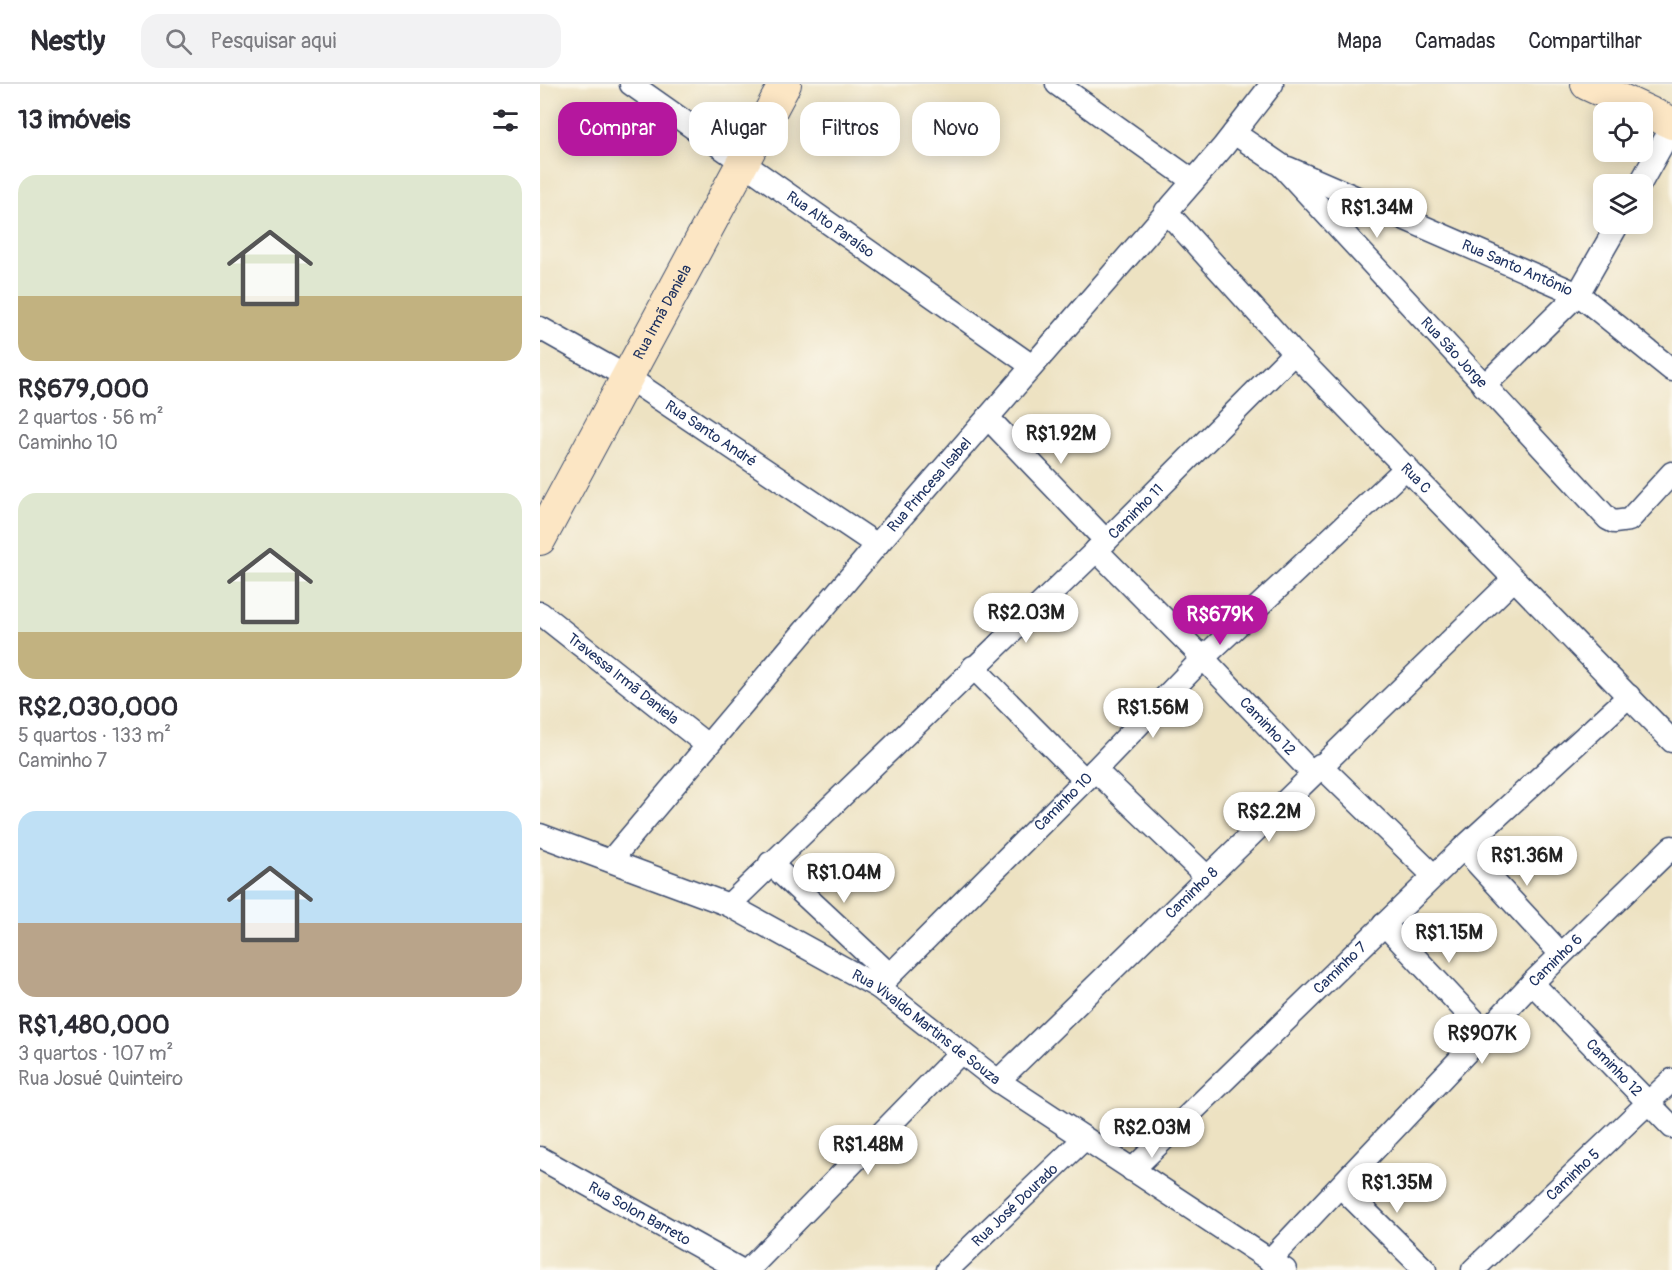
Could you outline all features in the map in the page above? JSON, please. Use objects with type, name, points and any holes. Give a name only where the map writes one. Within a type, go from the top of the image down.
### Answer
[{"type":"street","name":"Rua Alto Paraíso","points":[[631,84],[1032,366]]},
{"type":"street","name":"Rua Irmã Daniela","points":[[540,539],[742,160],[785,84]]},
{"type":"street","points":[[1057,84],[1193,181]]},
{"type":"street","name":"Rua Princesa Isabel","points":[[611,860],[877,545],[1234,133],[1272,84]]},
{"type":"street","points":[[1594,85],[1672,123]]},
{"type":"street","points":[[1646,174],[1672,127]]},
{"type":"street","name":"Rua São Jorge","points":[[1234,133],[1281,165],[1608,519],[1614,522],[1629,520],[1672,473]]},
{"type":"street","name":"Rua Santo Antônio","points":[[1281,165],[1578,294],[1672,370]]},
{"type":"street","name":"Rua C","points":[[1166,211],[1294,353],[1672,741]]},
{"type":"street","points":[[1484,386],[1578,294],[1612,234]]},
{"type":"street","name":"Rua Santo André","points":[[540,328],[627,377],[877,545]]},
{"type":"street","name":"Caminho 11","points":[[729,905],[1101,545],[1294,353]]},
{"type":"street","name":"Caminho 12","points":[[988,418],[1203,658],[1316,769],[1434,876]]},
{"type":"street","name":"Caminho 10","points":[[884,981],[1090,775],[1203,658],[1407,467]]},
{"type":"street","name":"Caminho 8","points":[[998,1081],[1206,876],[1514,579]]},
{"type":"street","name":"Travessa Irmã Daniela","points":[[540,613],[707,745]]},
{"type":"street","points":[[973,667],[1090,775],[1206,876]]},
{"type":"street","name":"Caminho 7","points":[[1132,1170],[1463,848],[1629,696]]},
{"type":"street","name":"Rua Vivaldo Martins de Souza","points":[[540,835],[729,905],[884,981],[960,1053],[998,1081],[1277,1265]]},
{"type":"street","name":"Caminho 6","points":[[1277,1265],[1341,1187],[1485,1032],[1561,954],[1672,847]]},
{"type":"street","points":[[1463,848],[1561,954]]},
{"type":"street","points":[[770,863],[884,981]]},
{"type":"street","points":[[1384,924],[1485,1032]]},
{"type":"street","name":"Caminho 12","points":[[1532,983],[1672,1127]]},
{"type":"street","points":[[748,1270],[960,1053]]},
{"type":"street","name":"Caminho 5","points":[[1473,1270],[1672,1080]]},
{"type":"street","name":"Rua José Dourado","points":[[947,1270],[1084,1139]]},
{"type":"street","name":"Rua Solon Barreto","points":[[540,1158],[741,1270]]},
{"type":"street","points":[[1341,1187],[1425,1270]]}]
